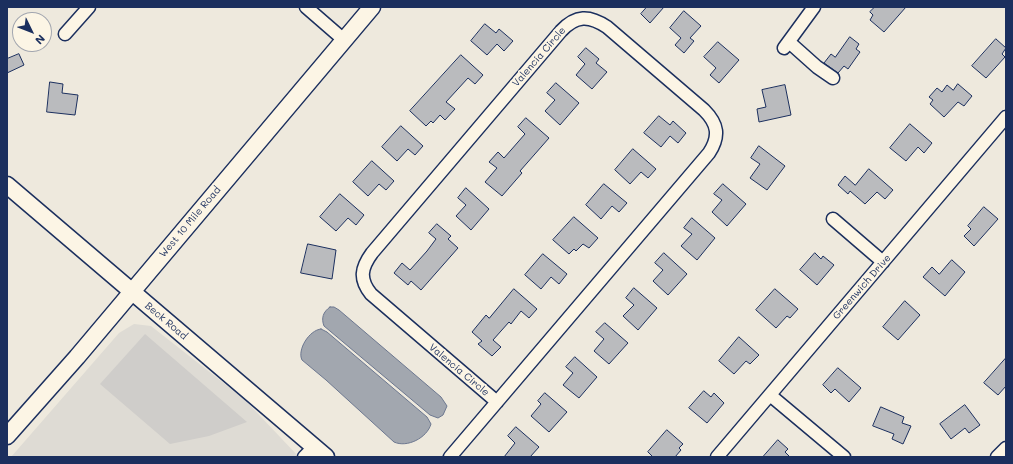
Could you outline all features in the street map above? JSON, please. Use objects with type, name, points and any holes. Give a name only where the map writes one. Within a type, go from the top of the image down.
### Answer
[{"type":"main road","name":"West 10 Mile Road","points":[[7,436],[76,357],[372,7]]},
{"type":"main road","name":"Beck Road","points":[[7,185],[131,291],[309,452],[326,457]]},
{"type":"street","points":[[65,34],[89,7]]},
{"type":"street","points":[[306,7],[344,40]]},
{"type":"street","points":[[814,7],[786,45],[833,78]]},
{"type":"street","name":"Valencia Circle","points":[[450,457],[497,402],[709,153],[715,141],[716,130],[709,115],[704,110],[607,27],[593,19],[587,18],[576,20],[565,26],[372,253],[364,266],[363,278],[366,288],[371,294],[497,402]]},
{"type":"street","name":"Greenwich Drive","points":[[717,457],[1006,117]]},
{"type":"street","points":[[833,219],[883,262]]},
{"type":"street","points":[[770,395],[844,457]]},
{"type":"street","points":[[997,457],[1006,448]]},
{"type":"shaded area","points":[[330,307],[334,307],[339,310],[441,397],[447,406],[443,415],[438,418],[430,415],[324,326],[323,315]]},
{"type":"shaded area","points":[[134,324],[151,326],[244,399],[299,457],[11,457],[119,333]]},
{"type":"shaded area","points":[[321,329],[327,332],[427,417],[431,424],[425,434],[410,443],[399,444],[394,442],[302,360],[301,351],[305,341],[312,333]]},
{"type":"shaded area","points":[[145,334],[247,422],[209,436],[170,444],[100,384]]},
{"type":"building","points":[[647,7],[664,7],[650,23],[641,14]]},
{"type":"building","points":[[875,7],[906,7],[884,32],[870,20],[873,15],[870,12]]},
{"type":"building","points":[[684,11],[701,26],[690,38],[694,41],[684,53],[675,45],[681,38],[670,28]]},
{"type":"building","points":[[485,24],[496,33],[499,29],[513,41],[504,51],[497,44],[487,55],[471,41]]},
{"type":"building","points":[[850,37],[859,44],[856,49],[860,52],[848,69],[844,66],[838,73],[824,63],[831,54],[835,57]]},
{"type":"building","points":[[996,39],[1006,48],[1002,54],[1005,57],[986,78],[972,66]]},
{"type":"building","points":[[718,42],[739,60],[719,83],[710,75],[716,68],[704,57]]},
{"type":"building","points":[[586,48],[599,59],[596,63],[607,72],[592,89],[576,75],[585,64],[578,57]]},
{"type":"building","points":[[19,54],[24,65],[7,73],[7,59]]},
{"type":"building","points":[[461,55],[483,75],[475,84],[468,78],[446,102],[455,109],[445,120],[440,115],[433,123],[431,121],[426,126],[410,111]]},
{"type":"building","points":[[50,82],[63,84],[62,93],[78,95],[75,115],[47,112]]},
{"type":"building","points":[[556,83],[579,103],[560,125],[545,111],[555,100],[547,93]]},
{"type":"building","points":[[958,84],[972,96],[964,106],[958,102],[944,117],[930,104],[933,100],[929,97],[937,88],[942,92],[947,85],[953,90]]},
{"type":"building","points":[[785,85],[791,115],[759,122],[757,109],[766,107],[762,90]]},
{"type":"building","points":[[659,116],[670,125],[673,121],[686,133],[678,143],[670,136],[661,147],[644,133]]},
{"type":"building","points":[[526,118],[549,138],[520,171],[522,173],[502,196],[485,182],[497,168],[489,162],[498,152],[504,158],[525,134],[518,127]]},
{"type":"building","points":[[910,124],[932,143],[924,153],[918,147],[906,161],[890,148]]},
{"type":"building","points":[[401,126],[423,146],[415,155],[408,149],[397,161],[382,147]]},
{"type":"building","points":[[759,146],[785,166],[767,190],[750,178],[760,164],[751,158]]},
{"type":"building","points":[[633,149],[656,169],[648,178],[641,172],[630,184],[615,170]]},
{"type":"building","points":[[372,161],[394,181],[386,190],[379,184],[368,196],[353,182]]},
{"type":"building","points":[[869,169],[893,190],[885,199],[877,192],[865,204],[850,191],[848,194],[838,185],[845,176],[855,185]]},
{"type":"building","points":[[604,184],[627,203],[619,212],[612,206],[601,219],[586,205]]},
{"type":"building","points":[[723,184],[746,204],[727,226],[712,212],[722,200],[714,194]]},
{"type":"building","points":[[466,188],[489,209],[471,230],[456,216],[466,205],[458,198]]},
{"type":"building","points":[[340,194],[364,215],[356,225],[348,218],[336,231],[320,217]]},
{"type":"building","points":[[984,207],[998,219],[974,246],[964,236],[971,229],[968,226]]},
{"type":"building","points":[[574,217],[598,238],[589,248],[583,244],[576,251],[574,249],[569,254],[553,240]]},
{"type":"building","points":[[692,218],[715,238],[697,260],[681,246],[692,234],[684,228]]},
{"type":"building","points":[[437,224],[451,236],[448,239],[458,248],[421,290],[411,281],[408,285],[394,273],[402,263],[410,270],[427,251],[436,239],[429,233]]},
{"type":"building","points":[[308,244],[336,250],[332,279],[301,273]]},
{"type":"building","points":[[664,253],[687,274],[668,295],[653,281],[663,270],[655,263]]},
{"type":"building","points":[[815,253],[821,259],[823,256],[834,265],[817,285],[800,270]]},
{"type":"building","points":[[543,254],[567,274],[559,284],[551,277],[541,289],[525,275]]},
{"type":"building","points":[[952,260],[965,272],[945,296],[923,277],[932,267],[939,274]]},
{"type":"building","points":[[634,288],[657,308],[638,330],[623,316],[634,305],[626,298]]},
{"type":"building","points":[[514,289],[537,309],[529,318],[521,311],[511,324],[509,322],[493,340],[501,347],[492,356],[478,344],[482,341],[472,332],[486,315],[489,318]]},
{"type":"building","points":[[775,289],[798,309],[790,318],[787,316],[776,328],[756,310]]},
{"type":"building","points":[[905,301],[920,315],[898,340],[883,327]]},
{"type":"building","points":[[605,323],[628,343],[609,364],[594,351],[604,339],[596,332]]},
{"type":"building","points":[[739,337],[759,355],[750,364],[746,361],[734,374],[719,361]]},
{"type":"building","points":[[575,357],[597,377],[579,398],[563,385],[573,373],[566,367]]},
{"type":"building","points":[[1006,358],[1006,386],[998,395],[984,383]]},
{"type":"building","points":[[838,368],[861,388],[849,402],[835,389],[831,393],[823,385]]},
{"type":"building","points":[[704,391],[711,397],[714,393],[724,403],[707,423],[689,408]]},
{"type":"building","points":[[545,393],[567,412],[549,432],[531,416],[541,404],[538,401]]},
{"type":"building","points":[[965,405],[980,425],[969,433],[965,428],[951,439],[940,424]]},
{"type":"building","points":[[881,407],[904,417],[902,423],[911,426],[903,444],[892,439],[894,434],[873,426]]},
{"type":"building","points":[[516,427],[539,447],[530,457],[504,457],[515,443],[508,436]]},
{"type":"building","points":[[667,430],[683,444],[679,448],[681,450],[675,457],[653,457],[648,452]]},
{"type":"building","points":[[778,440],[788,449],[785,452],[790,457],[763,457]]}]
